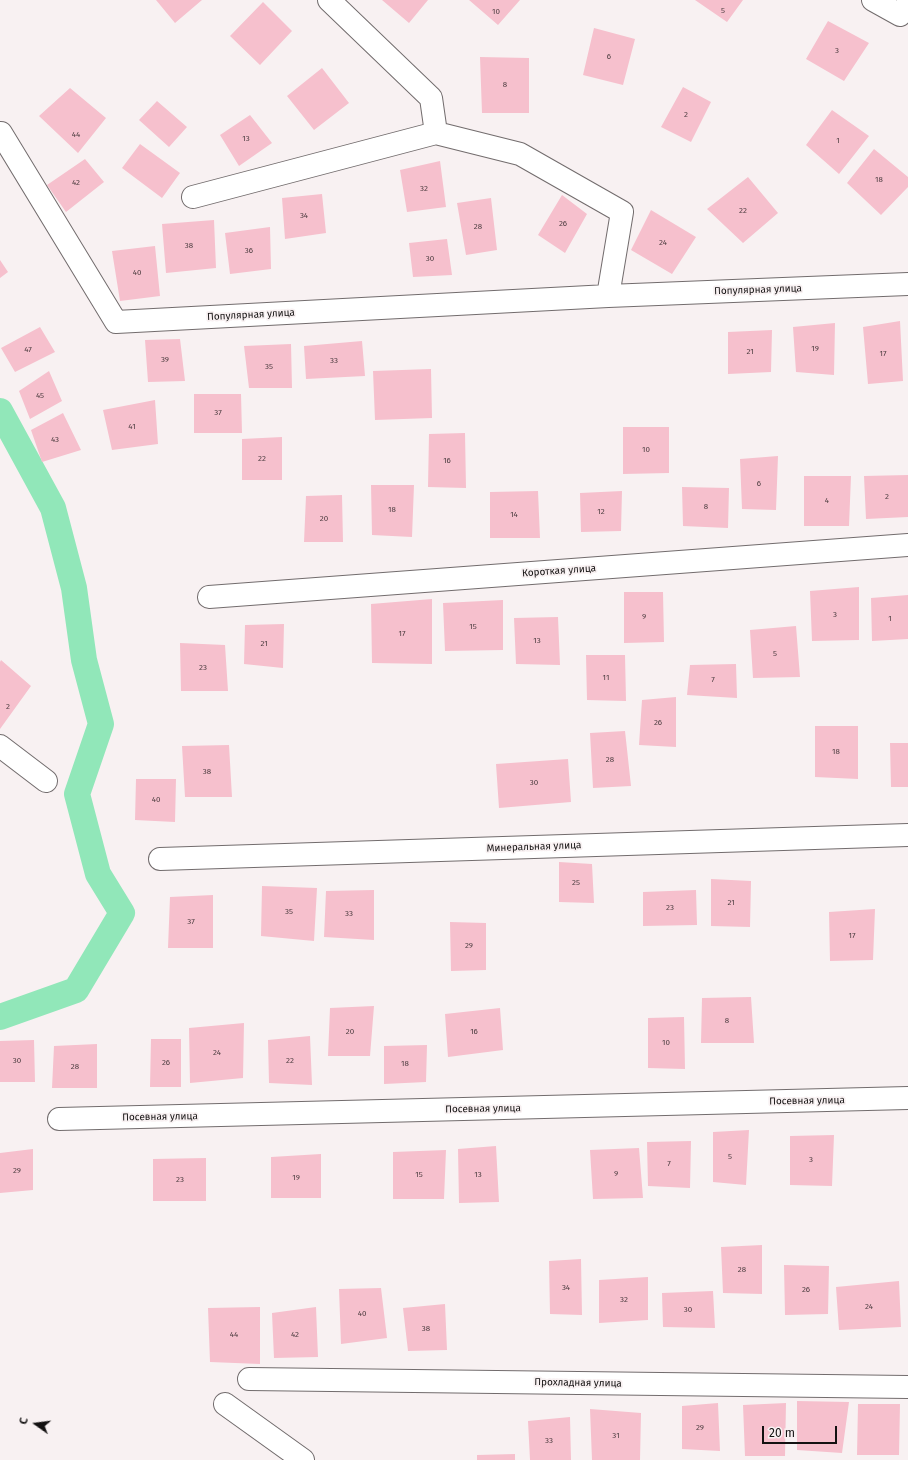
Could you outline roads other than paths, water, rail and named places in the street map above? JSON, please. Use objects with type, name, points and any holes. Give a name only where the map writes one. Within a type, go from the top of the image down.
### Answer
[{"type":"street","points":[[329,0],[431,98],[436,133]]},
{"type":"street","points":[[873,0],[904,9]]},
{"type":"street","name":"Популярная улица","points":[[1,133],[116,322],[608,296],[908,284]]},
{"type":"street","points":[[193,197],[436,133],[520,154],[622,212],[608,296]]},
{"type":"street","name":"Короткая улица","points":[[209,597],[908,545]]},
{"type":"street","points":[[0,746],[46,781]]},
{"type":"street","name":"Минеральная улица","points":[[160,859],[908,835]]},
{"type":"street","name":"Посевная улица","points":[[59,1120],[908,1098]]},
{"type":"street","name":"Прохладная улица","points":[[248,1379],[908,1387]]},
{"type":"street","points":[[225,1404],[303,1460]]},
{"type":"waterway","points":[[0,411],[53,508],[74,588],[84,660],[101,724],[77,794],[98,874],[122,913],[76,990],[0,1017]]}]
